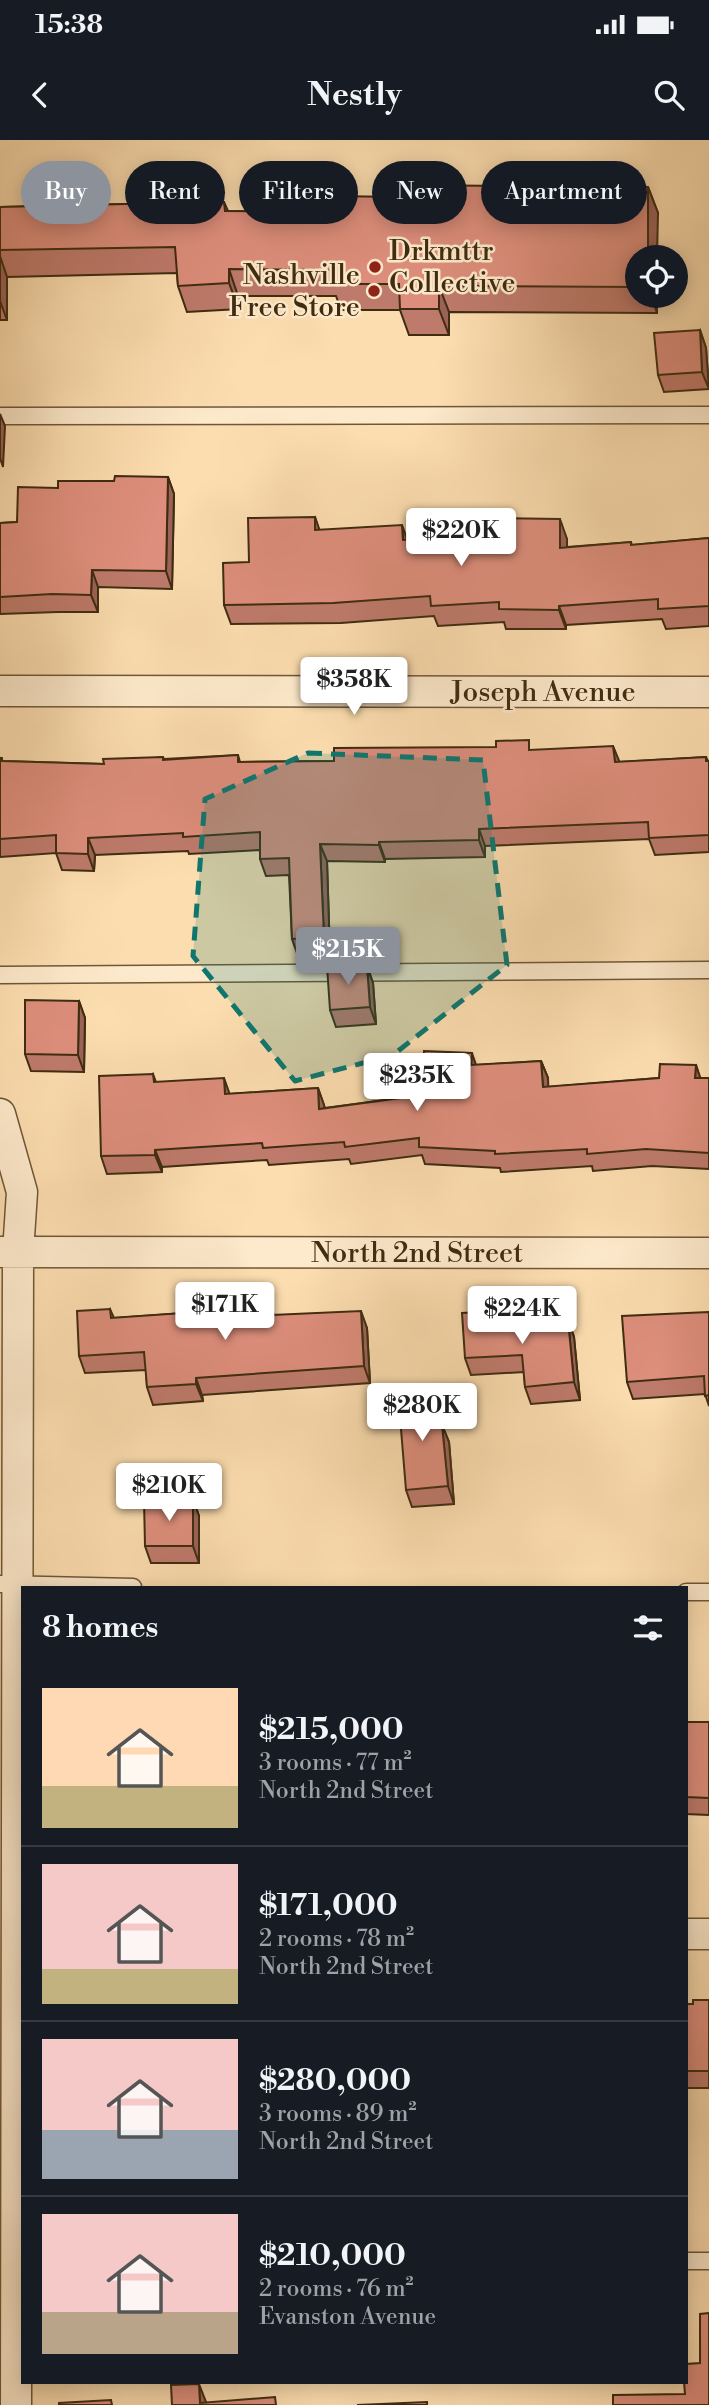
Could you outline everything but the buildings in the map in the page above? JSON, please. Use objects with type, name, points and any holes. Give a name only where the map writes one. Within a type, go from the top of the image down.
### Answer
[{"type":"street","name":"Joseph Avenue","points":[[0,691],[709,692]]},
{"type":"street","points":[[0,1114],[22,1192],[9,1252],[13,2259],[16,2405]]},
{"type":"street","name":"North 2nd Street","points":[[9,1252],[709,1253]]},
{"type":"street","points":[[688,1934],[709,1934]]},
{"type":"lane","points":[[0,416],[709,415]]},
{"type":"lane","points":[[0,975],[709,970]]},
{"type":"lane","points":[[9,1584],[92,1586]]},
{"type":"lane","points":[[688,1592],[709,1592]]},
{"type":"lane","points":[[688,2261],[709,2261]]},
{"type":"highlighted area","points":[[308,753],[483,760],[507,965],[393,1055],[295,1081],[193,956],[205,799]]},
{"type":"place","name":"Drkmttr Collective","points":[[375,267]]},
{"type":"place","name":"Nashville Free Store","points":[[374,291]]}]
